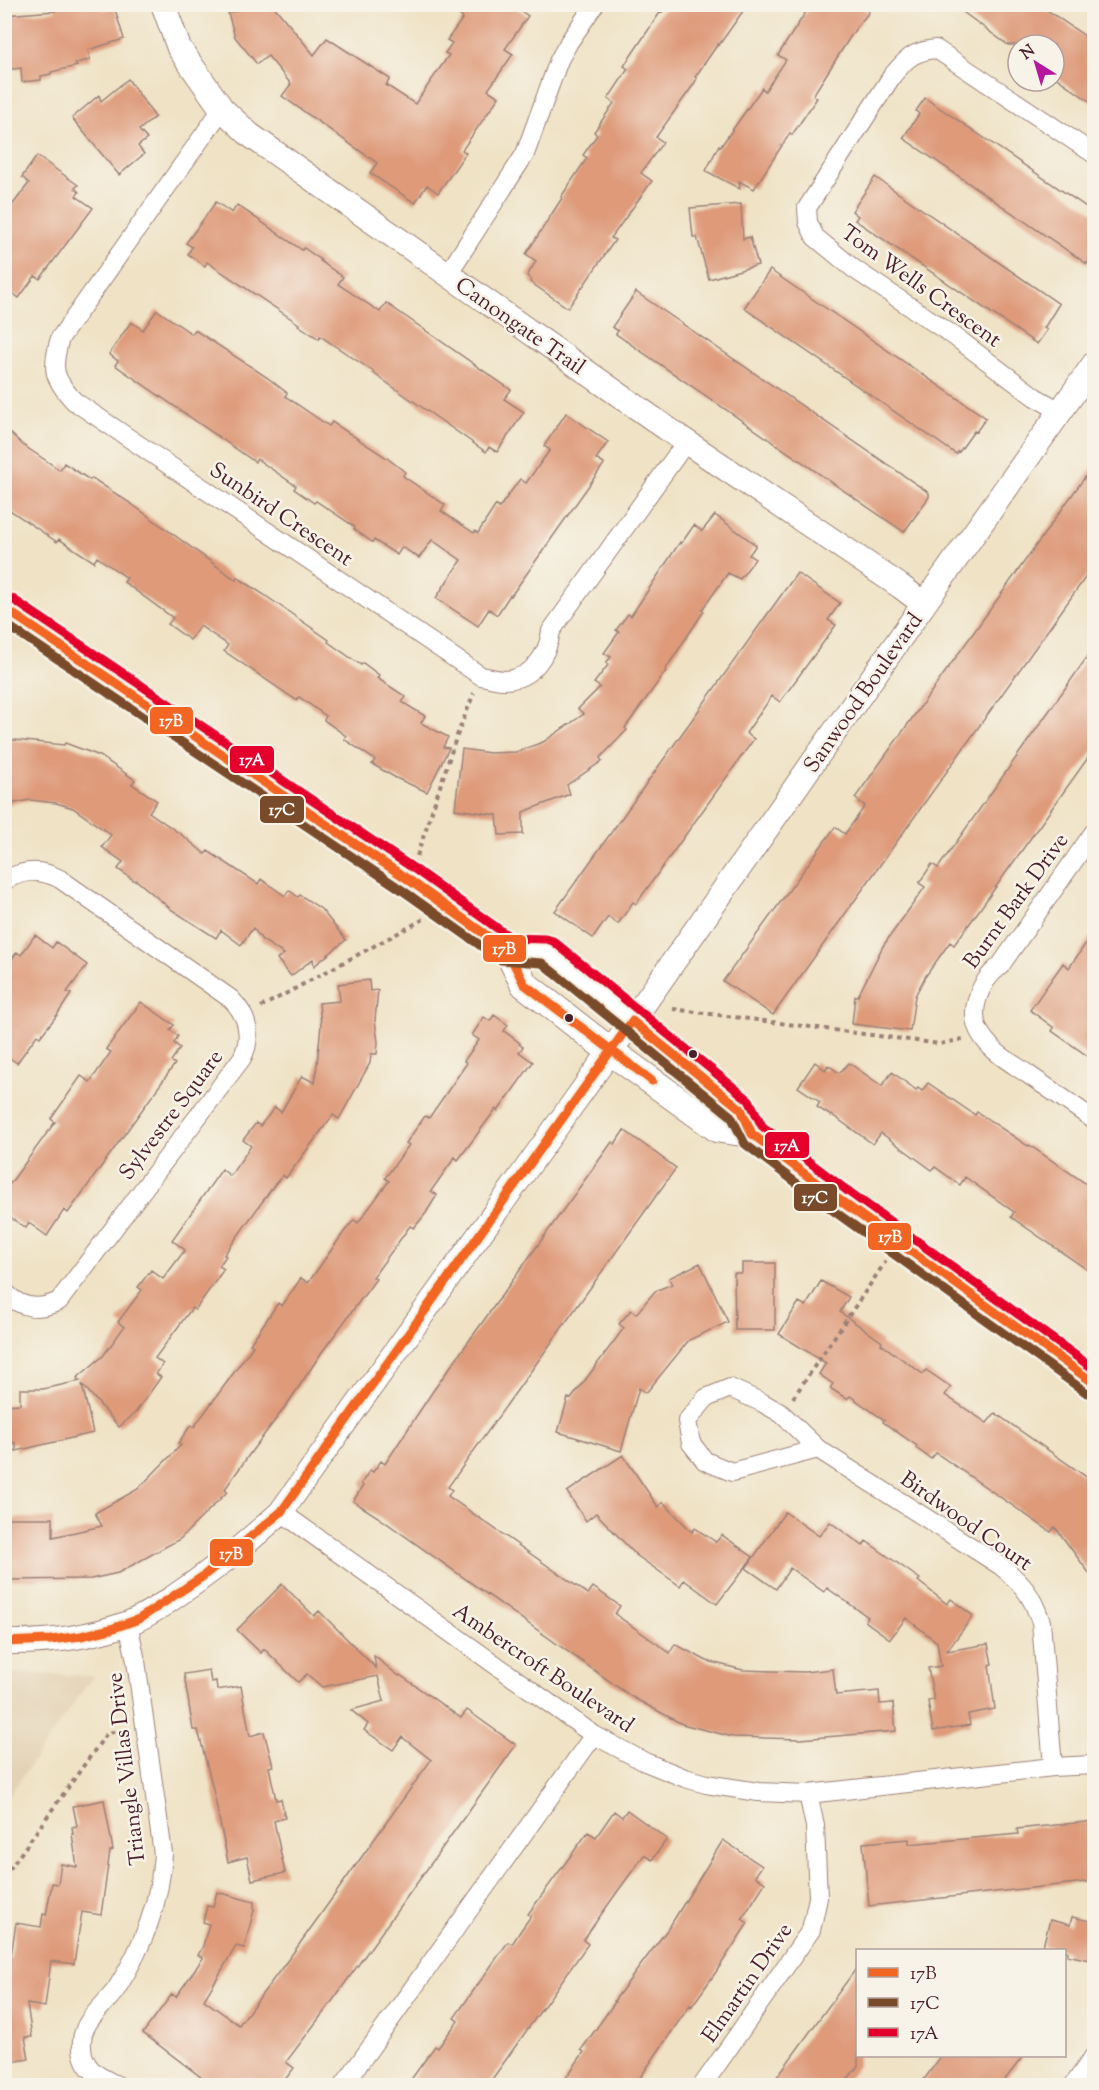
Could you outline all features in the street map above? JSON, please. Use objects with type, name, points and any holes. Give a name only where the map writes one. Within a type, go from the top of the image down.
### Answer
[{"type":"main road","points":[[4,608],[409,880],[507,950],[524,984],[610,1051],[718,1129],[752,1134],[838,1199],[1095,1383]]},
{"type":"main road","points":[[507,950],[546,951],[741,1109],[752,1134]]},
{"type":"street","name":"Canongate Trail","points":[[163,4],[179,48],[222,109],[277,157],[686,442],[924,604]]},
{"type":"street","points":[[448,274],[525,154],[559,60],[595,4]]},
{"type":"street","name":"Tom Wells Crescent","points":[[1060,411],[1035,397],[954,336],[846,262],[815,237],[808,222],[807,208],[892,76],[905,60],[920,50],[936,49],[1095,154]]},
{"type":"street","name":"Sunbird Crescent","points":[[222,109],[60,338],[53,360],[55,373],[59,385],[74,401],[481,676],[503,680],[528,673],[544,656],[551,631],[686,442]]},
{"type":"street","name":"Sanwood Boulevard","points":[[4,1642],[37,1643],[68,1639],[128,1623],[157,1609],[197,1583],[225,1562],[281,1512],[632,1021],[1095,364]]},
{"type":"street","name":"Burnt Bark Drive","points":[[981,1035],[976,1019],[976,1009],[977,999],[984,983],[1000,966],[1095,832]]},
{"type":"street","points":[[4,881],[32,871],[60,879],[231,999],[245,1016]]},
{"type":"street","name":"Sylvestre Square","points":[[4,1291],[18,1303],[29,1307],[49,1306],[59,1301],[242,1058],[248,1038],[245,1016]]},
{"type":"street","points":[[981,1035],[1001,1058],[1095,1120]]},
{"type":"street","name":"Birdwood Court","points":[[818,1449],[732,1472],[705,1461],[691,1443],[687,1421],[706,1398],[730,1388],[782,1414],[818,1449],[992,1560],[1020,1581],[1034,1600],[1041,1622],[1053,1767]]},
{"type":"street","name":"Ambercroft Boulevard","points":[[281,1512],[594,1735],[645,1762],[696,1781],[758,1792],[808,1794],[1053,1767],[1095,1765]]},
{"type":"street","name":"Triangle Villas Drive","points":[[119,2085],[96,2075],[87,2064],[82,2052],[82,2038],[87,2024],[117,1989],[134,1958],[154,1909],[161,1879],[161,1836],[136,1661],[128,1623]]},
{"type":"street","points":[[343,2085],[594,1735]]},
{"type":"street","name":"Elmartin Drive","points":[[702,2085],[811,1930],[818,1898],[815,1826],[808,1794]]},
{"type":"street","points":[[1073,2085],[1095,2056]]},
{"type":"path","points":[[422,840],[456,738],[481,676]]},
{"type":"path","points":[[245,1016],[410,928]]},
{"type":"path","points":[[673,1009],[940,1044],[981,1035]]},
{"type":"path","points":[[782,1414],[876,1275]]},
{"type":"path","points":[[4,1877],[107,1733],[146,1727]]},
{"type":"path","points":[[4,1863],[12,1866]]},
{"type":"shaded area","points":[[4,1673],[93,1676],[5,1801]]},
{"type":"building","points":[[54,4],[102,4],[103,10],[114,6],[124,39],[88,50],[90,60],[75,63],[77,66],[51,72],[51,74],[41,76],[41,80],[22,82],[21,68],[4,70],[4,15],[55,11]]},
{"type":"building","points":[[256,4],[272,4],[314,55],[327,38],[390,79],[386,85],[415,104],[449,55],[445,53],[452,43],[447,40],[463,18],[459,15],[467,4],[511,4],[528,16],[505,49],[513,54],[488,90],[499,97],[462,150],[466,153],[438,193],[427,185],[415,203],[370,173],[377,163],[282,96],[291,84],[268,56],[257,64],[235,37],[228,13]]},
{"type":"building","points":[[668,4],[748,4],[695,77],[697,78],[694,84],[656,137],[663,142],[641,173],[652,181],[611,238],[615,240],[568,308],[530,282],[531,279],[527,276],[536,261],[526,254],[587,158],[583,155],[597,135],[594,132],[614,103],[608,99],[628,69],[624,66]]},
{"type":"building","points":[[811,4],[859,4],[869,12],[817,89],[813,96],[817,98],[792,135],[790,133],[754,189],[739,181],[740,189],[706,171],[719,145],[721,146],[762,88],[765,91],[786,60],[778,55]]},
{"type":"building","points":[[952,4],[1038,4],[1095,43],[1095,105],[1066,84],[1066,33],[1006,33],[1006,44]]},
{"type":"building","points":[[128,79],[155,117],[139,130],[147,139],[138,146],[144,154],[119,175],[72,118],[99,95],[101,101]]},
{"type":"building","points":[[925,98],[1095,213],[1095,254],[1087,264],[903,138],[919,114],[916,111]]},
{"type":"building","points":[[37,156],[78,185],[75,188],[79,192],[76,196],[93,208],[40,279],[35,276],[19,298],[4,287],[4,216],[29,183],[22,177]]},
{"type":"building","points":[[875,177],[1059,304],[1044,328],[1047,330],[1037,344],[855,220],[858,216],[852,211]]},
{"type":"building","points":[[216,202],[232,213],[237,205],[302,250],[304,248],[343,277],[338,284],[380,312],[386,303],[511,390],[504,399],[524,412],[497,452],[489,447],[486,452],[320,336],[319,339],[207,262],[205,266],[188,254],[192,247],[186,243]]},
{"type":"building","points":[[741,204],[743,239],[750,237],[758,265],[709,279],[697,237],[693,237],[690,208]]},
{"type":"building","points":[[770,270],[986,418],[959,452],[956,454],[744,308]]},
{"type":"building","points":[[636,292],[929,493],[929,497],[904,532],[616,334],[618,331],[612,327]]},
{"type":"building","points":[[157,310],[192,334],[195,330],[268,378],[287,393],[285,396],[329,426],[332,422],[387,458],[405,472],[403,476],[445,505],[441,511],[474,533],[475,531],[478,533],[496,505],[499,508],[520,479],[526,483],[550,450],[544,446],[566,413],[608,442],[596,459],[604,464],[497,615],[489,609],[478,626],[436,598],[461,560],[432,540],[419,558],[402,547],[397,555],[374,540],[372,542],[354,529],[355,527],[294,489],[296,486],[257,459],[255,462],[115,365],[118,361],[109,354],[131,322],[143,330]]},
{"type":"building","points":[[4,427],[23,445],[60,470],[64,463],[133,505],[236,580],[237,577],[329,640],[328,642],[361,665],[363,663],[379,675],[377,678],[406,697],[402,702],[425,716],[421,723],[448,737],[443,747],[449,748],[427,792],[372,764],[375,760],[344,739],[346,736],[324,720],[326,716],[299,697],[296,700],[224,651],[228,645],[200,626],[190,640],[168,624],[173,618],[124,582],[127,578],[97,557],[94,562],[59,539],[57,542],[4,506]]},
{"type":"building","points":[[1095,463],[1095,564],[773,1015],[723,981],[835,827],[845,834],[865,806],[855,798]]},
{"type":"building","points":[[715,515],[756,545],[749,555],[755,559],[740,579],[728,573],[702,610],[704,611],[666,671],[625,728],[627,730],[600,758],[602,761],[567,785],[570,794],[523,812],[523,834],[499,835],[497,815],[455,809],[462,749],[490,753],[516,752],[543,742],[584,714],[578,709],[600,687],[594,683],[608,665],[606,663],[611,657],[604,653],[619,632],[616,630],[628,614],[631,616],[680,542],[681,544],[694,525],[702,531]]},
{"type":"building","points":[[797,573],[840,603],[828,620],[836,625],[780,702],[772,696],[746,733],[754,739],[636,904],[633,902],[618,924],[608,917],[593,938],[555,911]]},
{"type":"building","points":[[1095,646],[1095,748],[954,945],[950,942],[925,977],[915,996],[910,1031],[852,1024],[855,996],[858,996],[883,946],[925,887],[919,883],[932,864],[938,868]]},
{"type":"building","points":[[4,739],[64,745],[65,743],[100,756],[135,780],[132,784],[157,801],[149,812],[205,854],[208,851],[258,884],[261,879],[285,896],[289,890],[298,897],[300,895],[321,909],[346,940],[314,966],[313,959],[291,976],[277,959],[284,954],[262,940],[253,928],[241,945],[221,930],[216,938],[172,910],[136,880],[118,869],[123,862],[102,847],[111,835],[73,808],[56,803],[30,800],[4,805]]},
{"type":"building","points":[[1095,930],[1095,1061],[1052,1031],[1054,1028],[1030,1010],[1063,963],[1069,968]]},
{"type":"building","points":[[35,935],[52,948],[56,942],[87,965],[67,992],[71,994],[57,1015],[40,1037],[37,1035],[17,1063],[4,1054],[4,970],[17,952],[21,955]]},
{"type":"building","points":[[369,980],[370,991],[378,990],[375,1020],[377,1054],[371,1054],[370,1063],[339,1119],[333,1115],[286,1178],[283,1175],[275,1184],[224,1255],[226,1256],[219,1266],[224,1269],[195,1310],[192,1308],[155,1358],[163,1364],[156,1374],[161,1377],[136,1412],[119,1427],[82,1384],[93,1433],[16,1451],[16,1443],[5,1443],[4,1405],[20,1404],[20,1389],[43,1389],[80,1381],[77,1378],[103,1356],[124,1327],[118,1322],[142,1290],[138,1287],[151,1270],[163,1279],[185,1250],[172,1240],[222,1169],[230,1176],[251,1146],[243,1140],[256,1123],[260,1126],[275,1107],[281,1112],[302,1076],[315,1083],[321,1025],[319,1003],[340,1001],[338,984]]},
{"type":"building","points":[[141,1002],[174,1025],[170,1030],[178,1036],[174,1043],[180,1048],[171,1061],[175,1064],[68,1213],[64,1210],[47,1236],[29,1223],[26,1228],[4,1213],[4,1192],[55,1122],[51,1119],[81,1076],[90,1082],[111,1052],[106,1049]]},
{"type":"building","points":[[494,1015],[508,1025],[504,1031],[523,1047],[519,1052],[533,1062],[498,1111],[496,1109],[458,1160],[455,1157],[431,1191],[437,1195],[426,1213],[414,1228],[410,1226],[373,1277],[376,1279],[225,1489],[227,1492],[180,1539],[118,1573],[91,1579],[4,1580],[4,1518],[53,1518],[53,1537],[102,1526],[95,1513],[138,1489],[181,1445],[178,1443],[191,1425],[194,1427],[253,1346],[250,1344],[278,1303],[282,1306],[301,1278],[308,1283],[344,1232],[354,1220],[358,1223],[389,1181],[385,1178],[409,1145],[406,1143],[425,1116],[429,1118],[467,1063],[464,1061],[479,1040],[472,1035],[484,1017],[490,1021]]},
{"type":"building","points":[[815,1062],[825,1070],[828,1065],[839,1073],[849,1063],[882,1086],[892,1072],[916,1090],[918,1088],[922,1091],[928,1083],[975,1115],[977,1112],[1029,1145],[1095,1190],[1095,1275],[1011,1217],[1014,1212],[965,1177],[960,1185],[935,1167],[932,1170],[881,1133],[873,1144],[817,1107],[820,1102],[798,1087]]},
{"type":"building","points":[[624,1130],[676,1168],[448,1487],[452,1490],[448,1496],[588,1594],[593,1587],[620,1606],[615,1614],[670,1653],[675,1644],[707,1661],[743,1670],[804,1672],[833,1669],[836,1695],[879,1691],[880,1704],[893,1703],[896,1731],[801,1739],[733,1737],[682,1724],[632,1697],[353,1501],[370,1470],[373,1472],[381,1461],[385,1464],[433,1391],[612,1142],[615,1144]]},
{"type":"building","points":[[700,1263],[728,1322],[689,1340],[646,1393],[639,1388],[621,1451],[558,1432],[568,1398],[571,1399],[624,1328],[619,1324],[631,1310],[636,1314],[655,1291],[672,1284],[669,1278]]},
{"type":"building","points":[[742,1263],[775,1263],[775,1330],[735,1330],[734,1273],[742,1273]]},
{"type":"building","points":[[821,1281],[849,1297],[840,1312],[923,1374],[926,1370],[951,1387],[945,1395],[987,1423],[995,1413],[1095,1483],[1095,1581],[1055,1527],[1051,1532],[936,1453],[931,1459],[883,1422],[884,1420],[850,1396],[847,1399],[830,1388],[833,1384],[819,1374],[826,1363],[779,1334],[799,1302],[806,1306]]},
{"type":"building","points":[[623,1455],[658,1507],[663,1502],[692,1532],[695,1528],[716,1542],[722,1535],[753,1557],[717,1604],[684,1580],[680,1586],[636,1555],[596,1513],[586,1521],[567,1492]]},
{"type":"building","points":[[785,1512],[819,1536],[830,1522],[863,1546],[866,1541],[920,1579],[918,1581],[947,1604],[951,1599],[973,1616],[947,1651],[988,1644],[992,1664],[989,1665],[995,1709],[968,1714],[970,1725],[933,1731],[928,1701],[934,1700],[928,1668],[941,1666],[937,1642],[906,1618],[890,1639],[865,1621],[868,1617],[827,1588],[824,1592],[790,1568],[776,1589],[746,1568]]},
{"type":"building","points":[[282,1584],[314,1616],[319,1611],[376,1668],[374,1656],[461,1718],[467,1710],[516,1745],[286,2062],[294,2068],[281,2085],[197,2085],[202,2078],[143,2033],[172,1994],[176,1997],[203,1958],[198,1955],[209,1924],[203,1922],[207,1906],[213,1907],[217,1892],[254,1902],[244,1948],[236,1946],[204,2000],[239,2025],[431,1760],[402,1737],[393,1750],[364,1730],[368,1724],[351,1710],[384,1701],[378,1676],[322,1687],[307,1674],[298,1682],[264,1649],[261,1653],[237,1630]]},
{"type":"building","points":[[209,1670],[211,1682],[216,1681],[217,1690],[241,1686],[250,1736],[264,1732],[273,1766],[269,1767],[276,1800],[281,1799],[285,1818],[274,1821],[285,1873],[252,1880],[247,1857],[228,1862],[198,1730],[193,1730],[184,1674]]},
{"type":"building","points":[[104,1800],[113,1850],[110,1851],[101,1915],[82,1912],[74,1964],[51,1961],[45,2007],[27,2004],[32,2037],[25,2037],[29,2059],[4,2063],[4,1961],[10,1962],[16,1923],[41,1927],[43,1914],[46,1915],[52,1883],[58,1884],[61,1864],[77,1867],[72,1834],[72,1827],[77,1826],[73,1806]]},
{"type":"building","points":[[627,1810],[667,1839],[652,1860],[644,1855],[583,1940],[588,1944],[488,2085],[407,2085],[435,2046],[438,2048],[458,2021],[454,2018],[508,1942],[512,1944],[531,1916],[528,1914],[588,1832],[596,1837],[614,1811],[622,1817]]},
{"type":"building","points":[[1095,1821],[1095,1881],[869,1906],[863,1843],[909,1839],[909,1844],[1018,1834],[1017,1829]]},
{"type":"building","points":[[723,1840],[762,1866],[755,1876],[765,1883],[742,1919],[748,1923],[716,1972],[692,2006],[690,2005],[635,2085],[561,2085],[584,2052],[581,2050],[614,2001],[670,1926]]},
{"type":"building","points":[[1072,1917],[1095,1922],[1095,1942],[1090,1960],[1067,1955],[1066,1949],[1043,1946],[1050,1920],[1070,1925]]},
{"type":"building","points":[[856,1969],[856,2057],[858,2057],[858,2066],[843,2085],[771,2085]]},
{"type":"building","points":[[941,2057],[1022,2057],[1001,2085],[920,2085]]},
{"type":"transit line","name":"17A","points":[[11,598],[416,870],[511,938],[553,941],[749,1100],[762,1126],[845,1189],[1094,1369]]},
{"type":"transit line","name":"17B","points":[[4,608],[409,880],[507,950],[524,984],[652,1081]]},
{"type":"transit line","name":"17C","points":[[4,623],[402,890],[501,960],[542,963],[731,1116],[745,1144],[831,1209],[1087,1393]]},
{"type":"transit line","name":"17B","points":[[4,1642],[81,1636],[139,1619],[202,1577],[281,1512],[632,1021],[741,1109],[752,1134],[838,1199],[1094,1383]]}]
